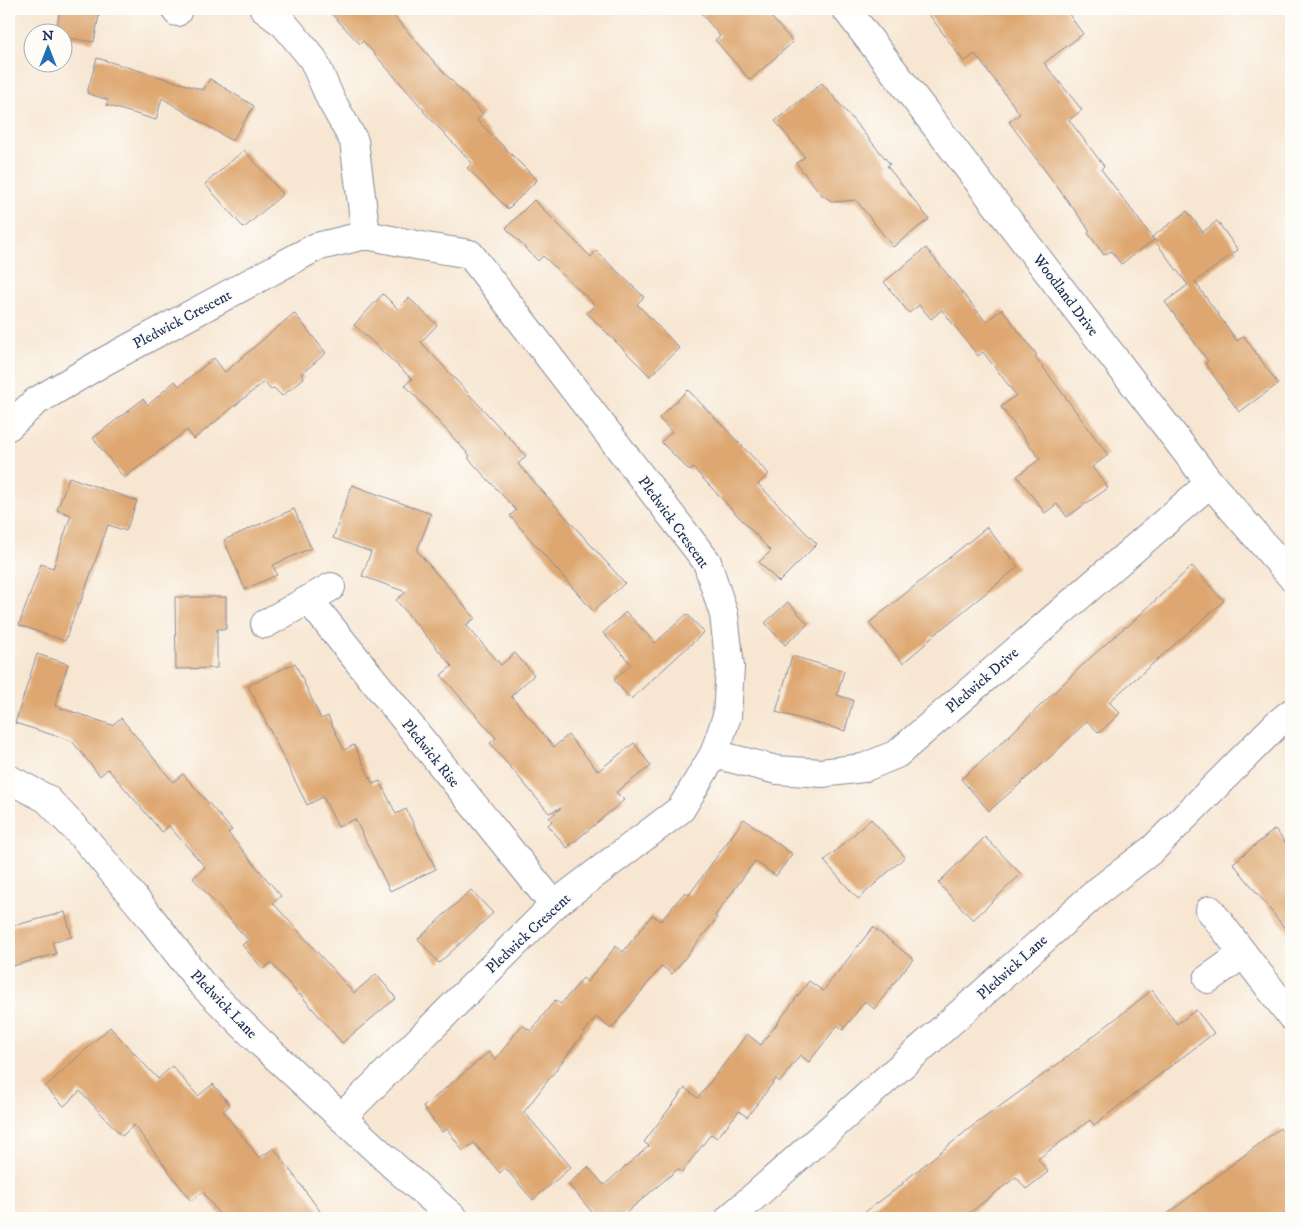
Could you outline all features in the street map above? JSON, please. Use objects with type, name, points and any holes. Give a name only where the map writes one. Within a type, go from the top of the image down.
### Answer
[{"type":"street","points":[[264,9],[284,24],[313,59],[354,141],[366,235]]},
{"type":"street","name":"Woodland Drive","points":[[846,9],[1210,483],[1291,576]]},
{"type":"street","name":"Pledwick Crescent","points":[[9,426],[35,402],[97,365],[316,247],[366,235],[470,254],[707,562],[724,615],[730,667],[727,716],[714,754],[681,809],[554,905],[342,1117]]},
{"type":"street","name":"Pledwick Drive","points":[[714,754],[777,770],[822,773],[863,768],[896,754],[1210,483]]},
{"type":"street","name":"Pledwick Rise","points":[[265,624],[320,594],[554,905]]},
{"type":"street","name":"Pledwick Lane","points":[[730,1218],[1098,891],[1153,849],[1291,712]]},
{"type":"street","name":"Pledwick Lane","points":[[9,779],[48,799],[94,848],[201,984],[260,1042],[454,1218]]},
{"type":"street","points":[[1210,910],[1291,1016]]},
{"type":"street","points":[[1208,979],[1243,954]]},
{"type":"building","points":[[60,9],[100,9],[94,42],[72,39],[72,22],[58,22]]},
{"type":"building","points":[[327,9],[388,9],[483,114],[477,120],[537,180],[508,209],[467,168],[472,163],[423,111],[363,41],[360,44]]},
{"type":"building","points":[[698,9],[764,9],[793,42],[750,80],[715,40],[720,36]]},
{"type":"building","points":[[925,9],[1065,9],[1083,34],[1044,63],[1082,110],[1069,120],[1104,166],[1101,169],[1154,240],[1121,264],[1111,251],[1104,255],[1088,233],[1090,231],[1009,122],[1020,114],[975,54],[964,62]]},
{"type":"building","points":[[97,58],[203,90],[210,79],[254,106],[232,141],[162,98],[156,120],[106,105],[108,100],[87,93]]},
{"type":"building","points":[[822,83],[890,164],[887,166],[929,219],[893,247],[856,200],[833,202],[822,195],[796,163],[805,157],[775,121]]},
{"type":"building","points":[[244,150],[283,194],[244,228],[205,184]]},
{"type":"building","points":[[534,200],[591,257],[596,251],[644,297],[637,304],[679,348],[650,376],[587,313],[595,305],[543,256],[538,261],[506,228]]},
{"type":"building","points":[[1187,211],[1203,232],[1217,221],[1238,250],[1195,282],[1237,341],[1244,336],[1278,384],[1239,412],[1205,363],[1208,361],[1165,302],[1188,285],[1152,237]]},
{"type":"building","points":[[926,248],[986,322],[1002,309],[1108,455],[1092,467],[1108,488],[1067,517],[1057,504],[1045,513],[1017,476],[1040,459],[1001,407],[1016,395],[983,352],[978,356],[942,310],[931,319],[919,305],[909,313],[884,282]]},
{"type":"building","points":[[383,294],[398,309],[409,298],[437,325],[421,342],[526,456],[518,464],[625,583],[593,611],[510,516],[516,510],[405,385],[412,379],[354,325]]},
{"type":"building","points":[[294,313],[326,353],[301,374],[304,378],[282,396],[274,388],[271,390],[264,382],[194,439],[187,430],[124,478],[93,438],[143,399],[148,405],[175,381],[179,386],[214,358],[225,372]]},
{"type":"building","points":[[688,390],[769,474],[758,484],[817,544],[779,582],[759,562],[771,551],[693,468],[690,471],[661,442],[672,432],[659,418]]},
{"type":"building","points":[[69,477],[137,501],[126,531],[108,525],[65,641],[19,625],[41,564],[53,568],[71,515],[57,510]]},
{"type":"building","points":[[352,485],[431,514],[417,551],[475,618],[466,625],[501,665],[515,653],[534,675],[511,696],[554,747],[568,735],[598,771],[634,743],[651,766],[616,792],[624,800],[567,848],[548,825],[552,821],[549,818],[561,808],[549,813],[490,743],[496,738],[441,675],[452,666],[396,600],[406,592],[362,576],[371,552],[333,538]]},
{"type":"building","points":[[294,509],[311,548],[273,565],[277,575],[245,589],[224,540]]},
{"type":"building","points":[[987,527],[1018,567],[929,639],[903,663],[869,623]]},
{"type":"building","points":[[1192,566],[1224,601],[1109,702],[1120,713],[1099,733],[1087,721],[1047,760],[989,811],[961,779],[990,754],[1090,658],[1127,627]]},
{"type":"building","points":[[175,597],[226,597],[226,629],[217,629],[217,668],[176,669]]},
{"type":"building","points":[[788,602],[808,624],[785,645],[765,623]]},
{"type":"building","points":[[626,612],[655,643],[687,614],[704,632],[631,699],[614,680],[631,664],[603,633]]},
{"type":"building","points":[[37,654],[68,664],[55,706],[112,725],[121,718],[173,782],[183,774],[232,830],[228,833],[281,896],[273,903],[354,993],[376,974],[396,998],[342,1043],[271,963],[263,969],[242,945],[248,940],[193,878],[205,867],[169,826],[162,832],[108,769],[100,776],[72,741],[15,723]]},
{"type":"building","points":[[792,656],[844,671],[837,695],[853,700],[845,731],[776,712]]},
{"type":"building","points":[[295,663],[321,719],[328,716],[344,750],[354,745],[373,784],[380,781],[396,814],[406,809],[436,869],[390,891],[355,819],[338,827],[323,797],[307,805],[248,686]]},
{"type":"building","points":[[744,819],[792,854],[776,876],[755,861],[715,916],[717,918],[672,974],[662,966],[611,1029],[596,1017],[524,1112],[571,1167],[533,1200],[505,1168],[500,1173],[474,1143],[463,1151],[447,1129],[442,1132],[423,1107],[489,1052],[495,1060],[522,1025],[531,1031],[555,1000],[561,1004],[583,978],[587,982],[616,946],[623,952],[652,915],[661,921],[685,892],[689,895]]},
{"type":"building","points":[[871,819],[905,857],[858,899],[824,861]]},
{"type":"building","points":[[1275,829],[1291,850],[1291,936],[1233,863]]},
{"type":"building","points":[[985,837],[1021,874],[973,920],[938,883]]},
{"type":"building","points":[[471,890],[493,913],[439,963],[418,939]]},
{"type":"building","points":[[65,912],[72,937],[52,942],[56,954],[9,967],[9,927]]},
{"type":"building","points":[[873,927],[913,959],[874,1009],[865,1001],[843,1030],[838,1025],[809,1062],[800,1055],[780,1082],[776,1079],[747,1117],[739,1111],[717,1138],[711,1134],[682,1172],[678,1169],[620,1218],[597,1218],[568,1184],[588,1167],[604,1185],[649,1146],[644,1142],[685,1088],[698,1098],[747,1034],[761,1045],[809,981],[823,991]]},
{"type":"building","points":[[1152,990],[1177,1024],[1196,1010],[1214,1033],[1094,1125],[1090,1120],[1038,1159],[1048,1172],[1026,1189],[1016,1177],[963,1218],[857,1218],[903,1184],[970,1128],[1058,1064]]},
{"type":"building","points":[[110,1027],[158,1079],[172,1066],[198,1096],[213,1084],[230,1105],[223,1111],[259,1158],[274,1148],[325,1218],[222,1218],[203,1192],[191,1201],[134,1125],[122,1136],[80,1091],[64,1106],[45,1087]]},
{"type":"building","points":[[1280,1128],[1291,1142],[1291,1209],[1279,1218],[1162,1218]]}]
